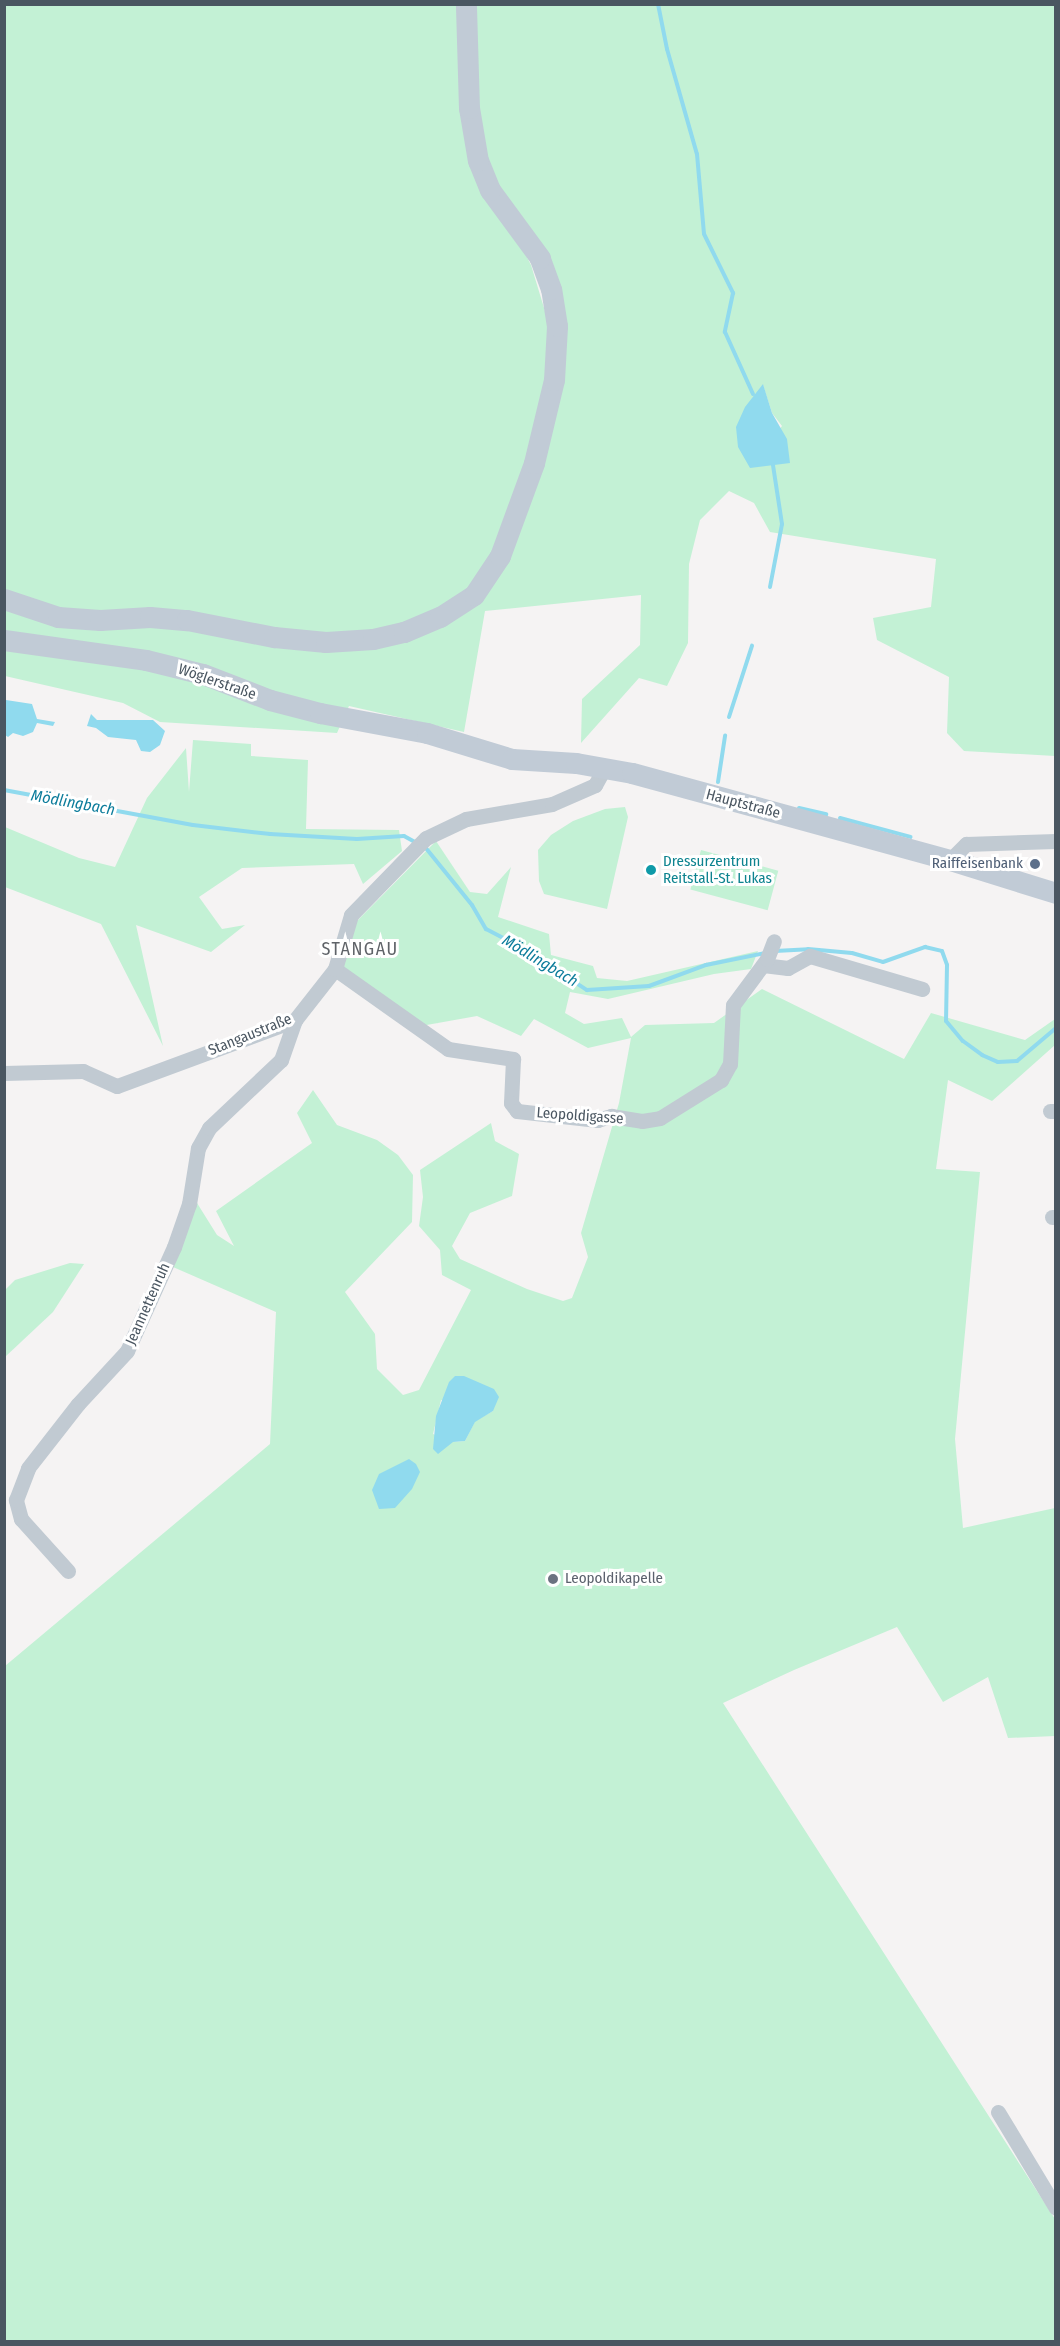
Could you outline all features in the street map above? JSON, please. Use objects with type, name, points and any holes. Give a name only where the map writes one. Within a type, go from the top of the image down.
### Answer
[{"type":"main road","points":[[4,599],[58,617],[100,620],[150,617],[187,620],[274,637],[326,642],[373,639],[404,632],[440,617],[474,595],[500,556],[534,463],[554,380],[557,326],[550,289],[540,258],[490,190],[478,160],[469,108],[466,4]]},
{"type":"main road","name":"Wöglerstraße","points":[[4,640],[146,660],[203,674],[270,700],[320,713],[427,733]]},
{"type":"main road","name":"Hauptstraße","points":[[427,733],[512,759],[605,767],[950,860],[1056,893]]},
{"type":"street","name":"Stangaustraße","points":[[4,1072],[83,1071],[117,1086],[295,1020],[335,969],[351,915],[426,838],[466,819],[552,804],[595,785],[605,767]]},
{"type":"street","points":[[950,860],[966,844],[1056,841]]},
{"type":"street","points":[[774,941],[765,962],[788,969],[810,956],[922,989]]},
{"type":"street","name":"Leopoldigasse","points":[[335,969],[448,1049],[513,1059],[511,1103],[517,1112],[597,1120],[611,1116],[642,1121],[660,1118],[721,1080],[730,1064],[733,1005],[765,962]]},
{"type":"street","name":"Jeannettenruh","points":[[68,1571],[21,1518],[16,1500],[28,1468],[78,1404],[127,1350],[174,1247],[189,1204],[198,1148],[209,1128],[281,1060],[295,1020]]},
{"type":"street","points":[[998,2112],[1056,2208]]},
{"type":"green space","points":[[5,5],[1055,5],[1055,756],[964,751],[947,733],[949,677],[877,640],[873,618],[931,607],[936,559],[770,532],[754,503],[729,491],[700,520],[689,564],[688,643],[667,686],[639,678],[581,743],[582,699],[640,645],[641,595],[485,611],[464,732],[349,706],[337,733],[160,722],[123,703],[5,676]],"holes":[[[518,240],[561,292],[548,321],[531,265]],[[763,385],[772,413],[782,426],[750,468]]]},
{"type":"green space","points":[[193,740],[251,744],[251,756],[308,760],[306,829],[399,830],[402,851],[363,884],[354,864],[242,868],[199,897],[222,929],[245,925],[211,952],[136,925],[163,1046],[101,924],[5,887],[5,827],[79,858],[115,867],[147,798],[186,748],[189,792]]},
{"type":"green space","points":[[625,807],[628,817],[607,909],[544,894],[539,881],[538,850],[551,835],[573,821],[605,809]]},
{"type":"green space","points":[[436,841],[470,892],[487,894],[511,867],[498,917],[549,934],[551,955],[593,966],[597,978],[627,981],[758,951],[751,969],[714,974],[608,999],[570,992],[565,1013],[584,1024],[622,1018],[631,1037],[645,1025],[714,1023],[762,989],[904,1059],[931,1013],[1025,1040],[1055,1019],[1055,1045],[992,1101],[948,1080],[936,1169],[980,1172],[955,1439],[963,1528],[1055,1508],[1055,1736],[1008,1738],[988,1677],[943,1702],[897,1627],[794,1670],[723,1703],[1055,2219],[1055,2341],[5,2342],[5,1666],[270,1444],[276,1312],[173,1267],[197,1203],[217,1235],[234,1246],[216,1211],[312,1143],[297,1113],[313,1090],[337,1125],[377,1140],[398,1155],[413,1175],[412,1222],[345,1292],[375,1334],[377,1369],[403,1395],[419,1390],[471,1290],[442,1275],[440,1250],[419,1226],[423,1197],[420,1170],[491,1123],[495,1141],[519,1154],[512,1196],[470,1213],[452,1246],[460,1259],[527,1289],[563,1301],[572,1298],[588,1257],[581,1233],[619,1103],[631,1038],[588,1048],[534,1019],[521,1036],[477,1016],[421,1026],[341,966],[357,921]],"holes":[[[441,1400],[493,1411],[475,1421],[465,1441],[453,1442],[433,1434]]]},
{"type":"green space","points":[[701,850],[778,871],[768,910],[690,890]]},
{"type":"green space","points":[[70,1263],[84,1264],[53,1312],[5,1357],[5,1290],[15,1280]]},
{"type":"water","points":[[763,384],[772,413],[787,439],[790,463],[750,468],[738,447],[736,427],[745,407]]},
{"type":"water","points":[[6,700],[32,704],[37,719],[55,722],[53,726],[37,723],[33,732],[23,736],[13,733],[8,737],[5,735]]},
{"type":"water","points":[[91,714],[97,720],[153,720],[165,731],[160,745],[150,752],[141,751],[136,740],[108,737],[96,728],[87,726]]},
{"type":"water","points":[[455,1376],[464,1376],[494,1389],[499,1397],[493,1411],[475,1422],[465,1441],[453,1442],[438,1454],[433,1449],[436,1416],[449,1382]]},
{"type":"water","points":[[409,1459],[416,1464],[420,1472],[412,1489],[395,1508],[379,1509],[372,1490],[379,1474]]},
{"type":"waterway","points":[[658,4],[667,49],[697,154],[704,234],[733,293],[725,332],[753,394]]},
{"type":"waterway","points":[[770,587],[782,524],[773,465]]},
{"type":"waterway","points":[[729,717],[752,646]]},
{"type":"waterway","points":[[718,782],[725,736]]},
{"type":"waterway","name":"Mödlingbach","points":[[4,790],[193,825],[270,834],[357,839],[404,836],[415,842]]},
{"type":"waterway","points":[[799,808],[826,814]]},
{"type":"waterway","points":[[840,818],[911,837]]},
{"type":"waterway","name":"Mödlingbach","points":[[425,847],[472,905],[486,929],[526,950],[587,990],[649,986],[706,965],[765,953]]},
{"type":"waterway","name":"Mödlingbach","points":[[775,951],[808,949],[852,953],[883,962],[925,947],[942,951],[947,965],[946,1021],[963,1041],[982,1055],[998,1062],[1017,1061],[1056,1028]]},
{"type":"place","name":"Raiffeisenbank","points":[[1035,864]]},
{"type":"place","name":"Dressurzentrum Reitstall-St. Lukas","points":[[651,870]]},
{"type":"place","name":"Leopoldikapelle","points":[[553,1579]]},
{"type":"district","name":"STANGAU","points":[[360,949]]}]
